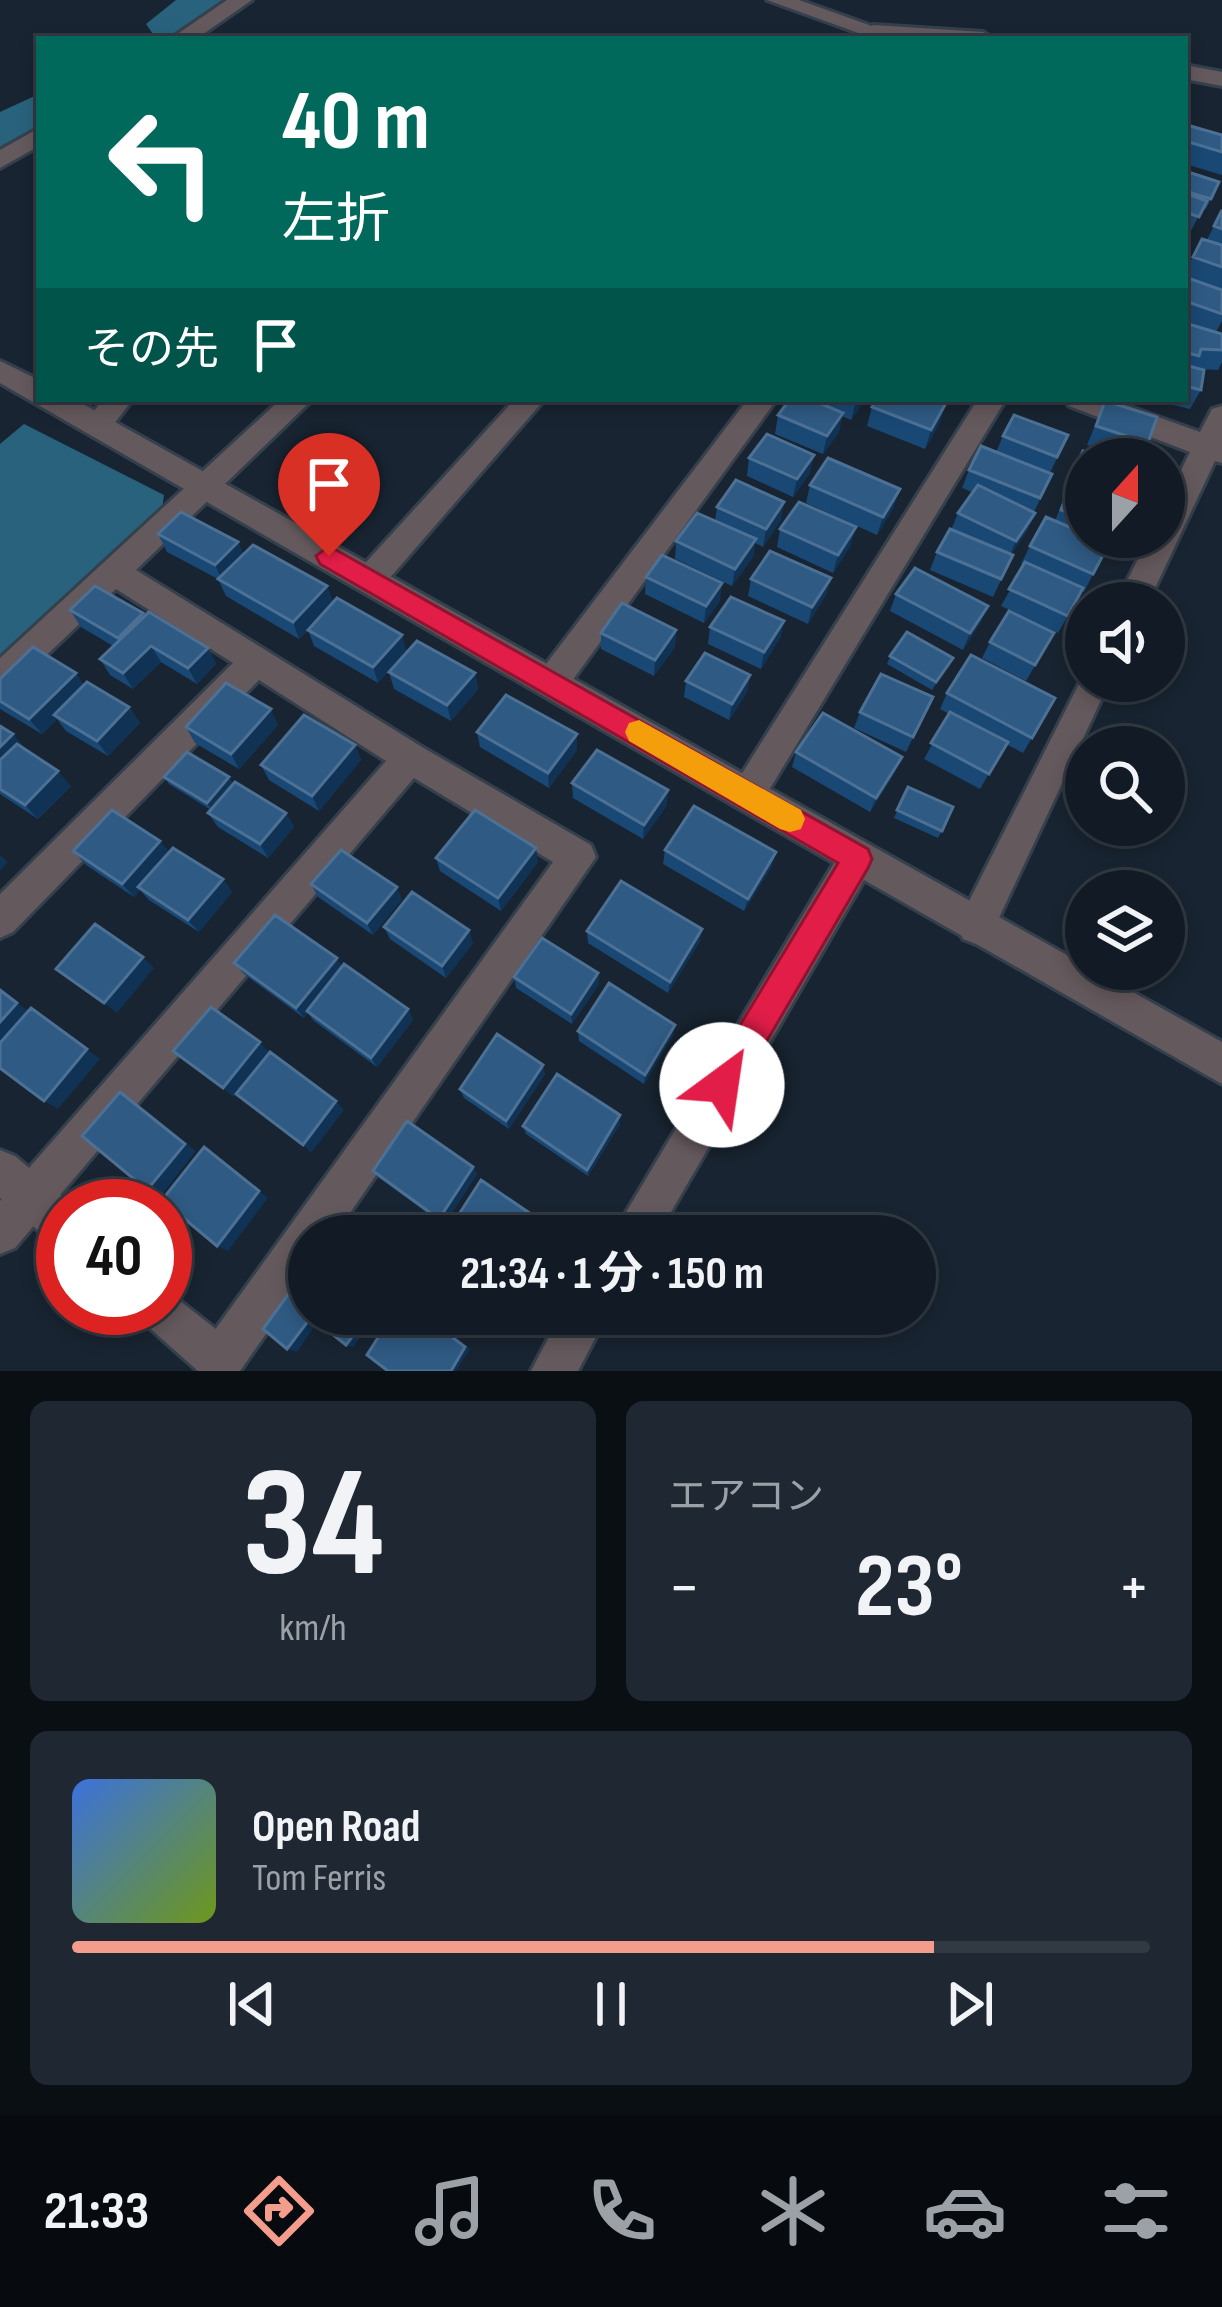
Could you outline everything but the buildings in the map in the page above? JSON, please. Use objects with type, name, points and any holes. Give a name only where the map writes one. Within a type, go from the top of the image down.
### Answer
[{"type":"street","points":[[187,36],[241,0]]},
{"type":"street","points":[[778,0],[887,36]]},
{"type":"street","points":[[873,32],[936,36]]},
{"type":"street","points":[[1188,73],[1222,79]]},
{"type":"street","points":[[0,161],[36,137]]},
{"type":"street","points":[[0,370],[36,390]]},
{"type":"street","points":[[64,402],[108,412],[206,490],[1222,1064]]},
{"type":"street","points":[[0,678],[296,402]]},
{"type":"street","points":[[370,579],[528,402]]},
{"type":"street","points":[[552,682],[761,402]]},
{"type":"street","points":[[748,794],[990,402]]},
{"type":"street","points":[[1087,402],[1215,450]]},
{"type":"street","points":[[1143,582],[1215,450],[1222,416]]},
{"type":"street","points":[[116,572],[410,758],[578,857],[221,1368],[187,1335]]},
{"type":"street","points":[[0,920],[255,662]]},
{"type":"street","points":[[976,926],[1084,702]]},
{"type":"street","points":[[0,1233],[15,1183],[410,758]]},
{"type":"street","points":[[645,1215],[857,859]]},
{"type":"street","points":[[553,1371],[574,1335]]},
{"type":"water","points":[[24,424],[164,495],[161,517],[0,658],[0,444]]},
{"type":"waterway","points":[[169,24],[206,0]]},
{"type":"waterway","points":[[0,134],[36,110]]},
{"type":"slow traffic","points":[[639,732],[790,819]]},
{"type":"route","points":[[329,556],[857,859],[722,1085]]}]
